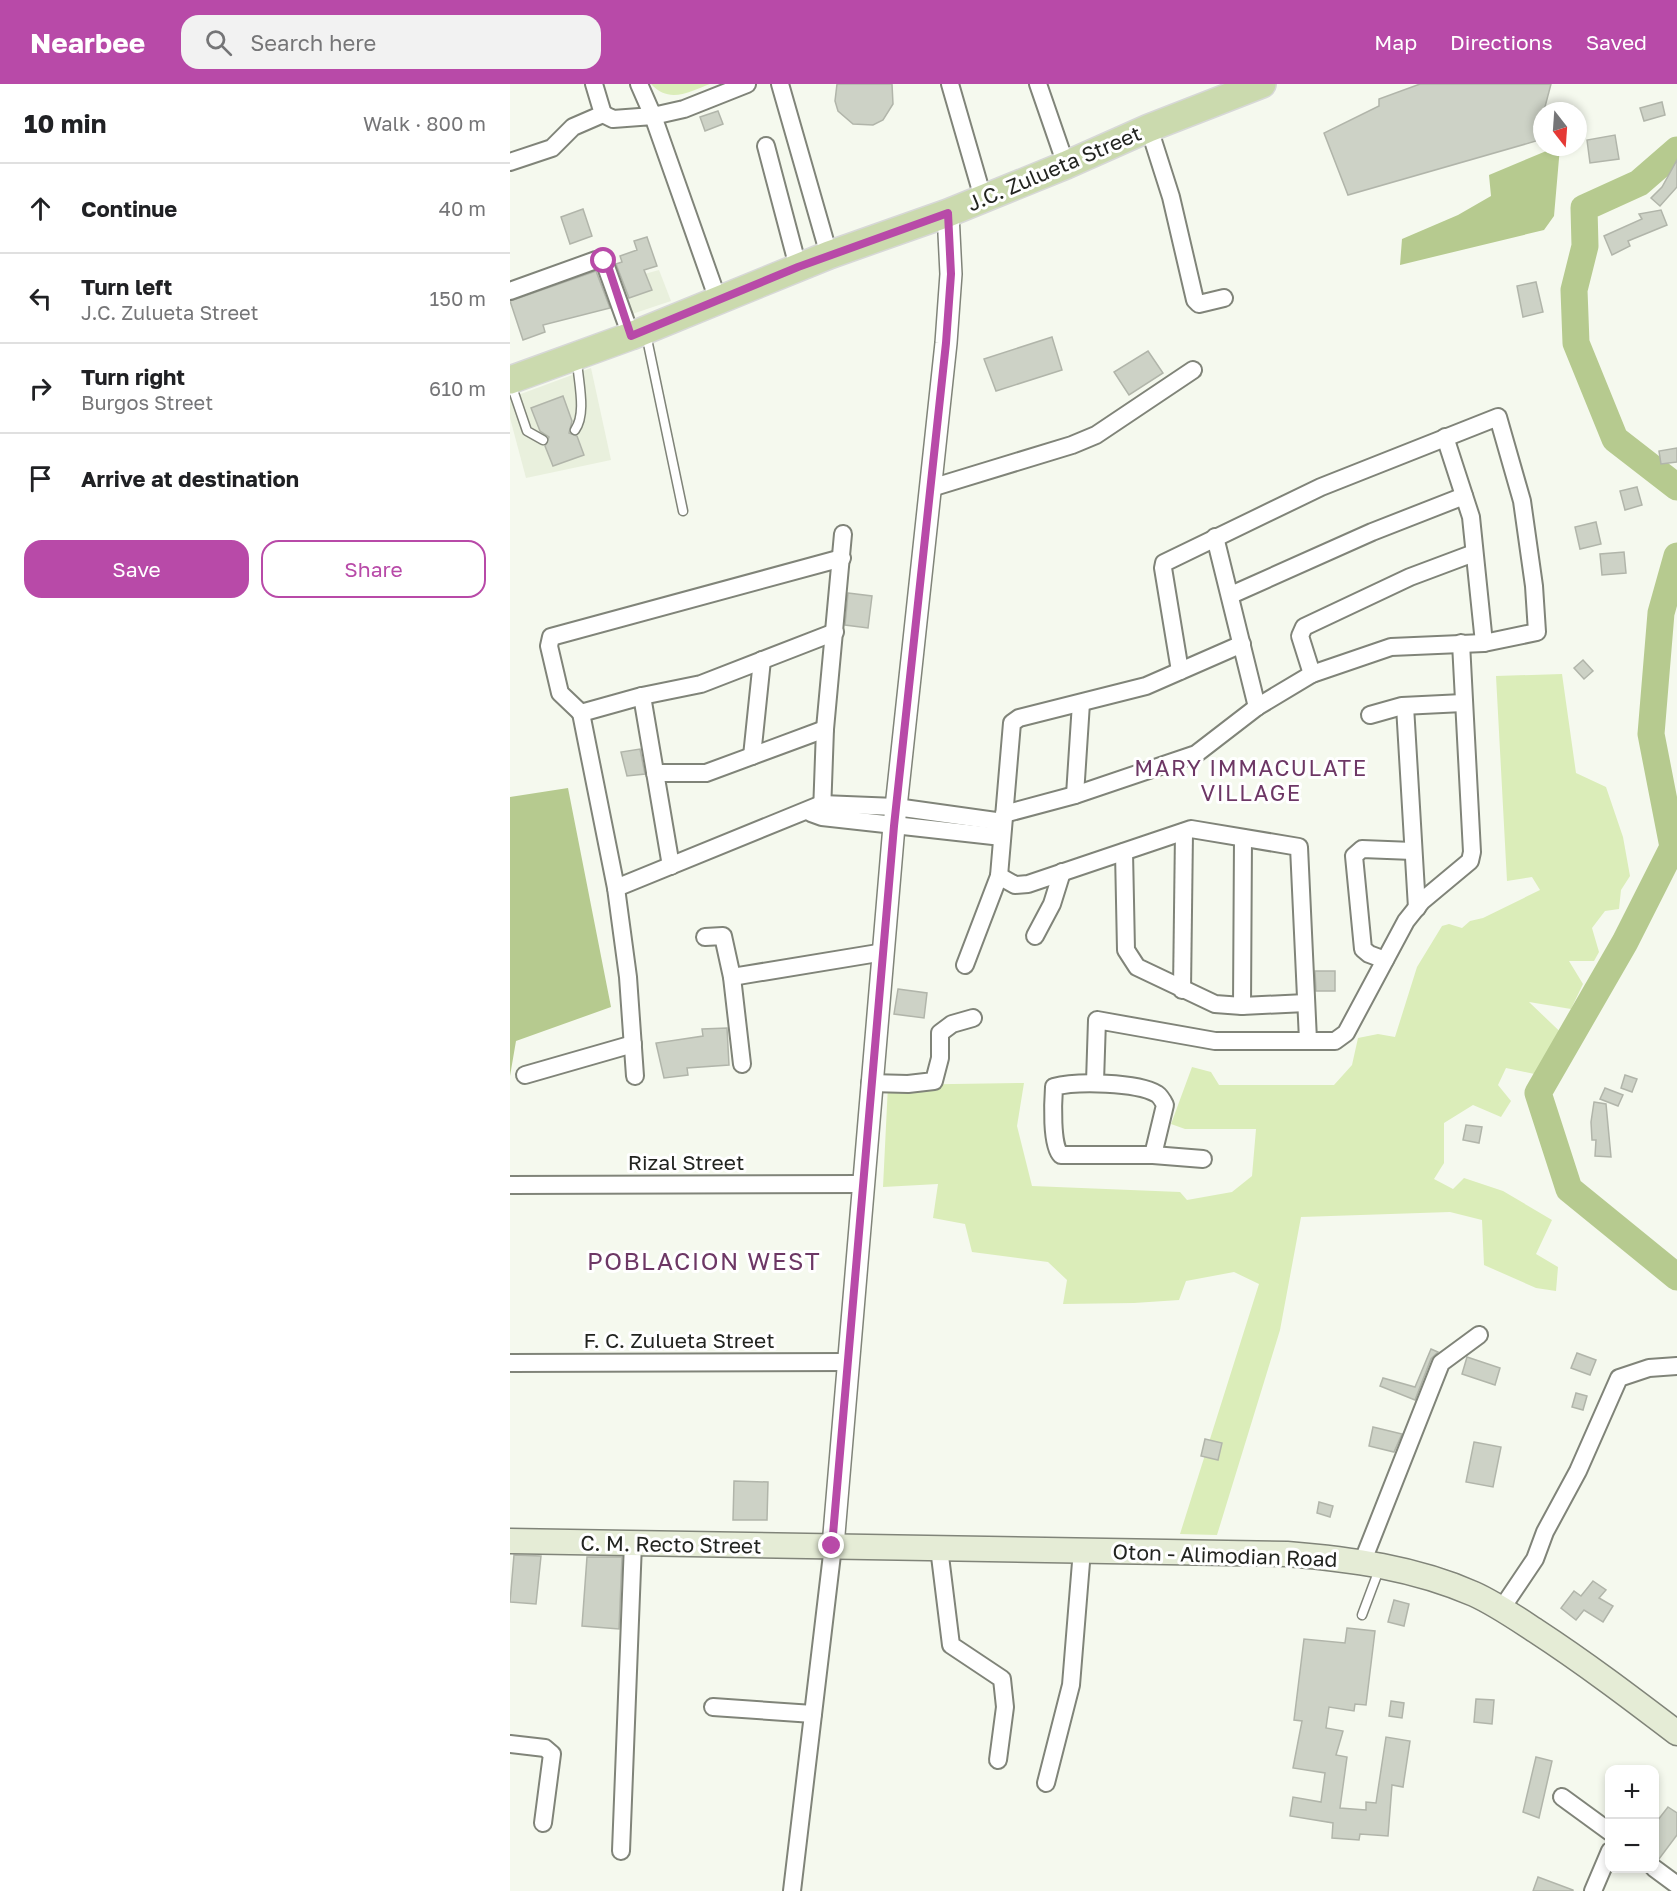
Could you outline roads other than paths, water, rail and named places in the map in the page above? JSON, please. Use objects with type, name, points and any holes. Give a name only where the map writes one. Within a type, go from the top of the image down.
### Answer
[{"type":"main road","name":"J.C. Zulueta Street","points":[[510,381],[638,333],[829,255],[948,213],[1149,128],[1262,84]]},
{"type":"main road","name":"C. M. Recto Street","points":[[510,1541],[832,1546]]},
{"type":"main road","name":"Oton - Alimodian Road","points":[[832,1546],[1287,1554],[1371,1564],[1431,1578],[1502,1608],[1575,1656],[1677,1733]]},
{"type":"street","points":[[594,84],[603,114],[613,119],[653,116],[693,106],[747,84]]},
{"type":"street","points":[[639,84],[653,116],[718,300]]},
{"type":"street","points":[[780,84],[829,255]]},
{"type":"street","points":[[950,84],[983,198]]},
{"type":"street","points":[[1038,84],[1066,165]]},
{"type":"street","points":[[510,162],[552,148],[573,127],[603,114]]},
{"type":"street","points":[[1149,128],[1171,197],[1195,300],[1199,304],[1206,304],[1224,298]]},
{"type":"street","points":[[766,146],[798,267]]},
{"type":"street","points":[[792,1891],[832,1546],[849,1362],[870,1083],[949,297],[948,213]]},
{"type":"street","points":[[510,291],[596,260],[604,261],[638,333]]},
{"type":"street","points":[[931,489],[1060,449],[1096,435],[1192,370]]},
{"type":"street","points":[[616,888],[817,811],[1003,824],[1075,795],[1196,754],[1257,707],[1312,674],[1401,645],[1484,643],[1537,632],[1534,586],[1522,501],[1498,417],[1321,487],[1169,560],[1163,568],[1180,670]]},
{"type":"street","points":[[1445,437],[1471,517],[1484,643]]},
{"type":"street","points":[[1232,595],[1372,532],[1464,496]]},
{"type":"street","points":[[817,811],[843,534]]},
{"type":"street","points":[[1215,537],[1232,595],[1257,707]]},
{"type":"street","points":[[1312,674],[1300,636],[1304,627],[1410,578],[1474,554]]},
{"type":"street","points":[[635,1076],[628,977],[616,888],[581,713],[560,693],[549,646],[551,637],[842,558]]},
{"type":"street","points":[[581,713],[642,696],[701,684],[835,632]]},
{"type":"street","points":[[1095,1082],[1097,1020],[1215,1041],[1335,1041],[1346,1034],[1406,921],[1417,908],[1470,861],[1472,852],[1461,643]]},
{"type":"street","points":[[965,965],[999,876],[1012,723],[1019,718],[1146,686],[1242,644]]},
{"type":"street","points":[[752,756],[762,660]]},
{"type":"street","points":[[642,696],[671,866]]},
{"type":"street","points":[[1075,795],[1081,703]]},
{"type":"street","points":[[1370,715],[1405,706],[1463,703]]},
{"type":"street","points":[[1405,706],[1417,908]]},
{"type":"street","points":[[655,773],[706,773],[825,729]]},
{"type":"street","points":[[999,876],[1015,885],[1028,884],[1191,829],[1299,847],[1308,1040]]},
{"type":"street","points":[[1182,990],[1184,832]]},
{"type":"street","points":[[1242,1006],[1243,838]]},
{"type":"street","points":[[1385,960],[1363,949],[1354,856],[1362,849],[1413,851]]},
{"type":"street","points":[[1124,852],[1126,950],[1137,967],[1215,1004],[1242,1006],[1306,1003]]},
{"type":"street","points":[[1035,936],[1052,904],[1062,872]]},
{"type":"street","points":[[705,937],[723,936],[732,977],[741,1064]]},
{"type":"street","points":[[732,977],[884,952]]},
{"type":"street","points":[[870,1083],[934,1081],[940,1058],[940,1033],[944,1027],[973,1018]]},
{"type":"street","points":[[525,1075],[633,1044]]},
{"type":"street","points":[[1153,1155],[1165,1105],[1158,1095],[1145,1090],[1095,1082],[1054,1087],[1054,1124],[1058,1154],[1153,1155],[1203,1159]]},
{"type":"street","name":"Rizal Street","points":[[510,1185],[862,1184]]},
{"type":"street","points":[[1371,1564],[1441,1363],[1479,1335]]},
{"type":"street","name":"F. C. Zulueta Street","points":[[510,1363],[849,1362]]},
{"type":"street","points":[[1502,1608],[1535,1559],[1619,1378],[1649,1368],[1677,1366]]},
{"type":"street","points":[[621,1851],[633,1543]]},
{"type":"street","points":[[939,1548],[951,1645],[1002,1679],[1005,1690],[998,1760]]},
{"type":"street","points":[[1046,1783],[1071,1684],[1082,1550]]},
{"type":"street","points":[[713,1707],[813,1714]]},
{"type":"street","points":[[510,1744],[550,1750],[552,1758],[543,1824]]},
{"type":"street","points":[[1562,1797],[1605,1828]]},
{"type":"street","points":[[1593,1891],[1605,1863]]},
{"type":"street","points":[[1659,1872],[1677,1885]]},
{"type":"lane","points":[[638,333],[683,511]]},
{"type":"lane","points":[[575,430],[580,423],[581,413],[577,357]]},
{"type":"lane","points":[[510,381],[527,431],[543,440]]},
{"type":"lane","points":[[1362,1615],[1371,1564]]},
{"type":"waterway","points":[[1677,150],[1639,183],[1584,208],[1585,246],[1574,290],[1576,343],[1615,439],[1677,487]]},
{"type":"waterway","points":[[1677,556],[1661,613],[1651,734],[1673,847],[1625,942],[1538,1093],[1569,1189],[1677,1277]]},
{"type":"district","name":"MARY IMMACULATE VILLAGE","points":[[1251,780]]},
{"type":"district","name":"POBLACION WEST","points":[[704,1260]]}]
